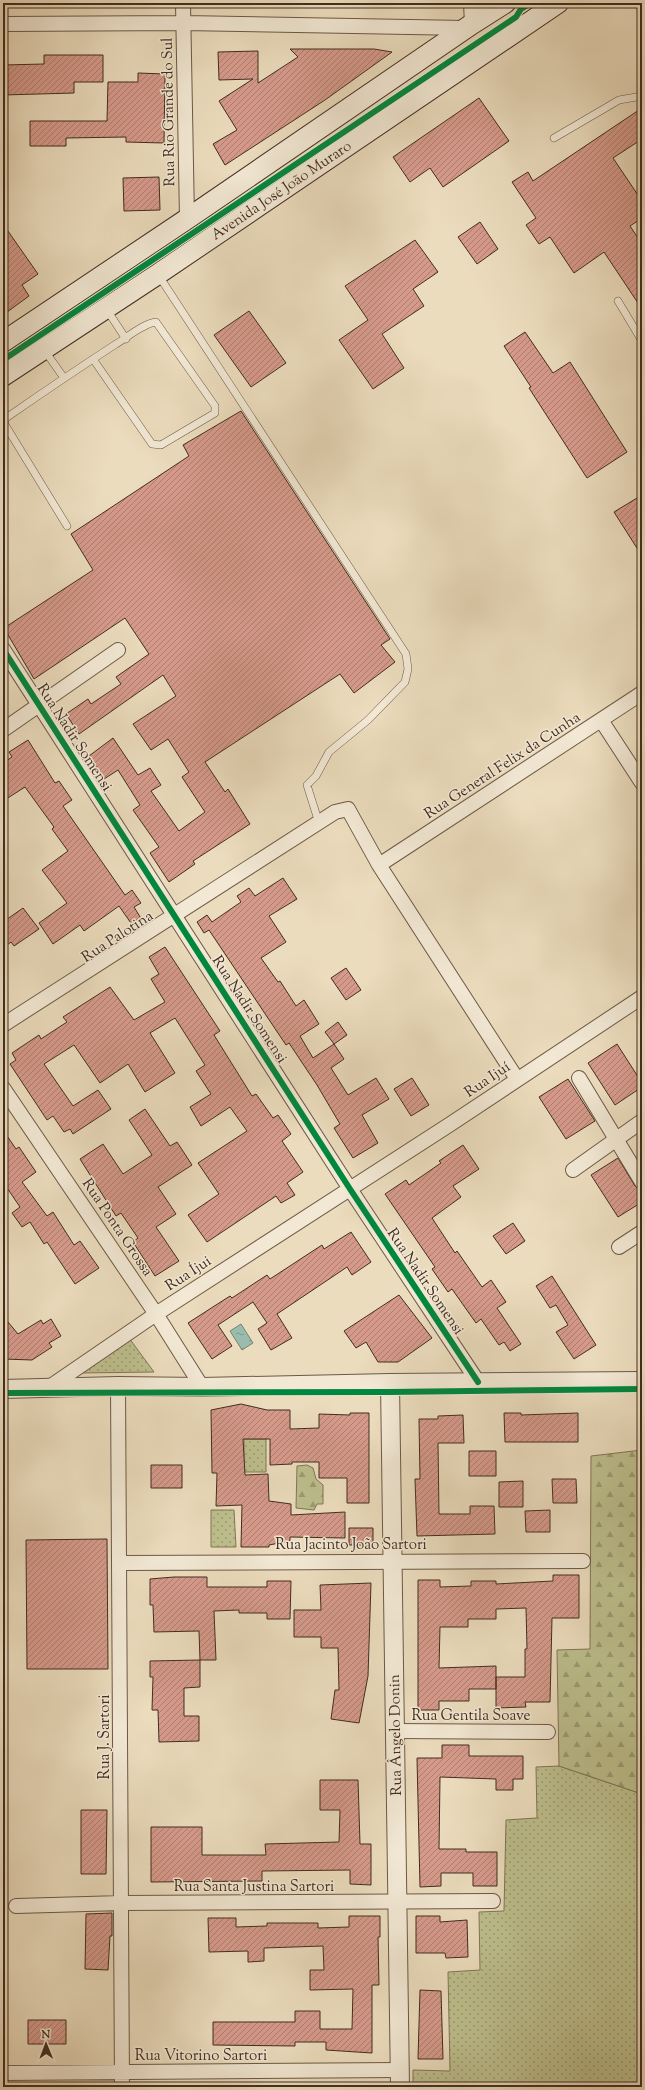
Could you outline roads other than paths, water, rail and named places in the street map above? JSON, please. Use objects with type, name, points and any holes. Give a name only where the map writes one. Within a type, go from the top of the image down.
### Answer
[{"type":"main road","name":"Avenida José João Muraro","points":[[3,342],[505,3]]},
{"type":"main road","name":"Avenida José João Muraro","points":[[3,376],[158,274],[558,3]]},
{"type":"street","name":"Rua Rio Grande do Sul","points":[[183,3],[187,219]]},
{"type":"street","points":[[3,24],[183,23],[469,26],[471,3]]},
{"type":"street","name":"Rua Nadir Somensi","points":[[3,649],[350,1190],[478,1382]]},
{"type":"street","points":[[3,730],[118,650]]},
{"type":"street","name":"Rua General Felix da Cunha","points":[[379,865],[642,692]]},
{"type":"street","points":[[601,720],[642,782]]},
{"type":"street","name":"Rua Palotina","points":[[3,1025],[335,812],[348,809],[379,865]]},
{"type":"street","points":[[379,865],[517,1079]]},
{"type":"street","name":"Rua Ijuí","points":[[350,1190],[642,997]]},
{"type":"street","points":[[579,1078],[642,1182]]},
{"type":"street","name":"Rua Ponta Grossa","points":[[3,1088],[156,1314],[202,1387]]},
{"type":"street","points":[[573,1170],[642,1121]]},
{"type":"street","name":"Rua Íjui","points":[[48,1388],[156,1314],[350,1190]]},
{"type":"street","points":[[619,1247],[642,1232]]},
{"type":"street","points":[[3,1389],[118,1386],[202,1387],[390,1382],[642,1381]]},
{"type":"street","name":"Rua Ângelo Donin","points":[[390,1382],[400,2079]]},
{"type":"street","name":"Rua J. Sartori","points":[[118,1386],[122,2087]]},
{"type":"street","name":"Rua Jacinto João Sartori","points":[[120,1563],[583,1561]]},
{"type":"street","name":"Rua Gentila Soave","points":[[395,1731],[548,1732]]},
{"type":"street","name":"Rua Santa Justina Sartori","points":[[16,1906],[122,1903],[493,1902]]},
{"type":"street","name":"Rua Vitorino Sartori","points":[[3,2073],[122,2072],[400,2079]]},
{"type":"lane","points":[[637,3],[642,9]]},
{"type":"lane","points":[[554,138],[619,100],[642,96]]},
{"type":"lane","points":[[158,274],[406,654],[408,670],[405,682],[368,720],[328,752],[316,776],[307,786],[319,823]]},
{"type":"lane","points":[[618,301],[642,341]]},
{"type":"lane","points":[[106,308],[126,338]]},
{"type":"lane","points":[[67,526],[4,423],[6,418],[93,359],[151,323],[156,322],[215,406],[215,413],[161,445],[152,444],[93,359]]},
{"type":"lane","points":[[44,350],[64,378]]},
{"type":"water","points":[[241,1324],[253,1343],[242,1350],[230,1331]]}]
